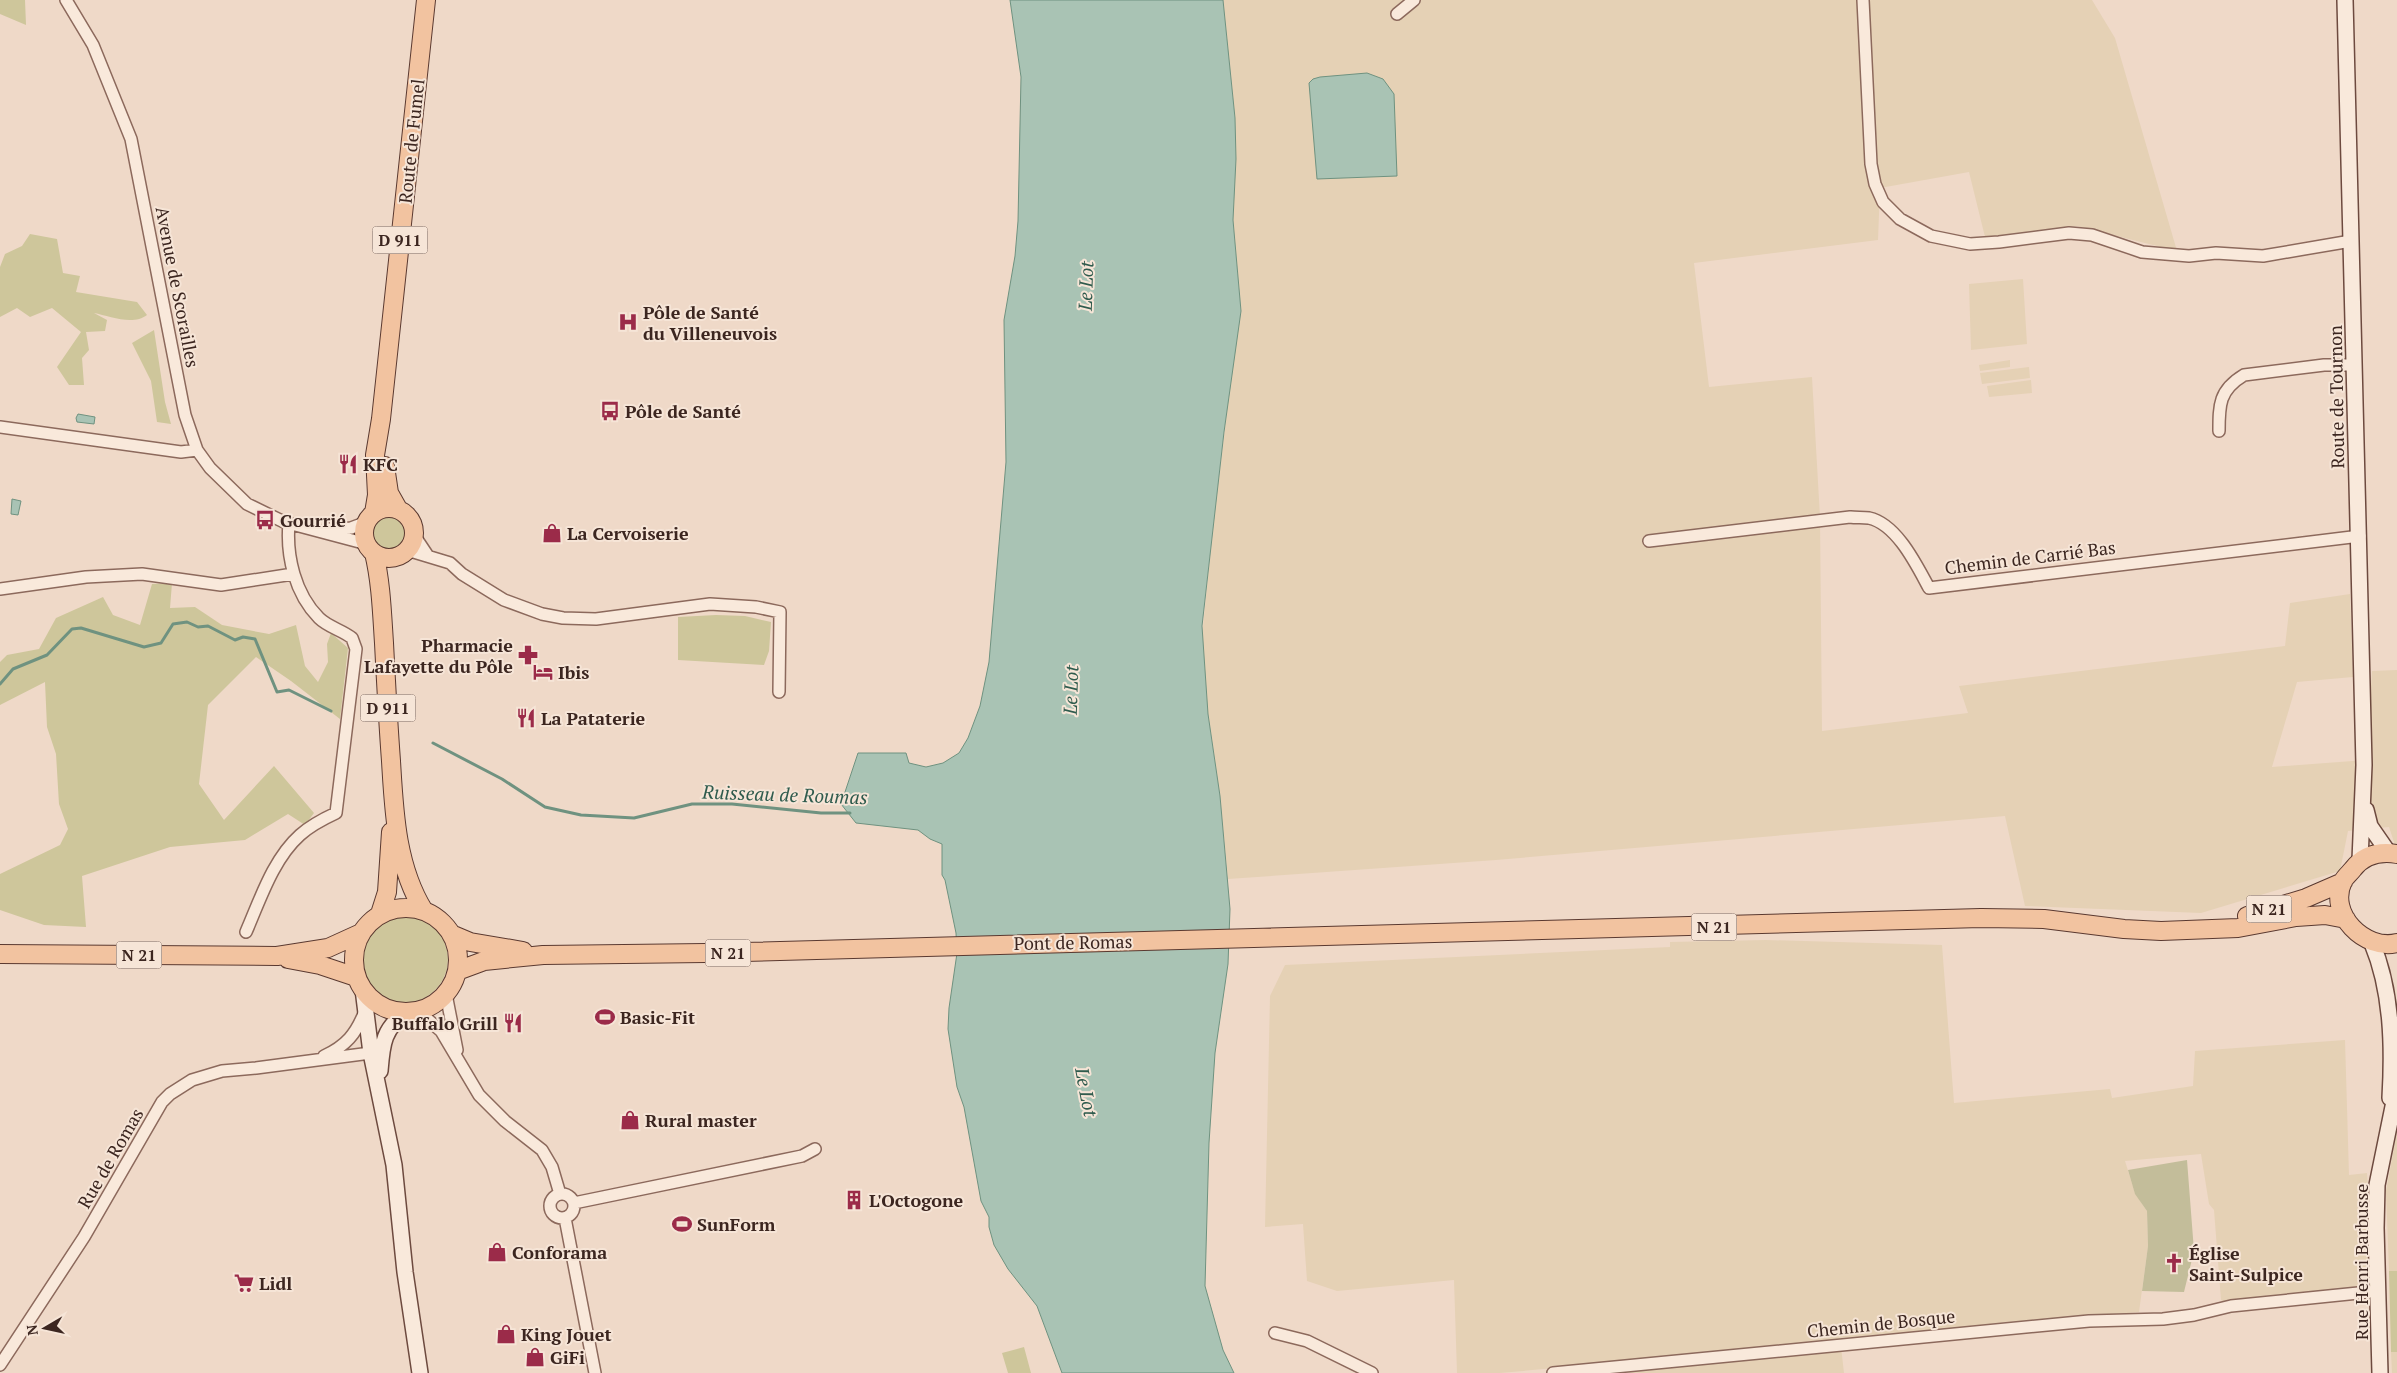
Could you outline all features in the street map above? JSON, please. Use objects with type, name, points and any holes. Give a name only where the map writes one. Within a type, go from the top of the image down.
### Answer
[{"type":"main road","name":"Route de Fumel","points":[[370,517],[377,496],[375,455],[426,0]]},
{"type":"main road","name":"Route de Tournon","points":[[2345,0],[2360,536],[2363,793]]},
{"type":"main road","name":"Route de Fumel","points":[[379,430],[389,493],[398,509]]},
{"type":"main road","points":[[390,507],[398,509],[409,517],[406,547],[385,557],[371,548],[364,532],[370,517],[390,507]]},
{"type":"main road","name":"D 911","points":[[382,612],[389,574],[406,547]]},
{"type":"main road","name":"D 911","points":[[371,548],[382,612],[394,804],[405,870],[412,892],[424,910]]},
{"type":"main road","points":[[2363,793],[2370,826],[2392,853]]},
{"type":"main road","points":[[2360,860],[2363,793]]},
{"type":"main road","name":"D 911","points":[[380,914],[387,892],[394,804]]},
{"type":"main road","points":[[2392,853],[2372,854],[2360,860],[2343,882],[2340,902],[2346,919],[2358,935],[2372,943],[2383,945],[2397,943]]},
{"type":"main road","name":"N 21","points":[[2193,930],[2306,898],[2343,882]]},
{"type":"main road","points":[[376,1052],[385,1033],[399,1017],[430,1006],[446,994],[457,972],[456,946],[451,934],[435,916],[424,910],[402,908],[380,914],[369,922],[361,933],[355,947],[354,962],[376,1052],[379,1085],[394,1165],[405,1272],[420,1373]]},
{"type":"main road","name":"N 21","points":[[2193,930],[2238,928],[2296,917],[2325,915],[2346,919]]},
{"type":"main road","name":"Pont de Romas","points":[[543,954],[705,953],[1981,918],[2044,919],[2124,929],[2193,930]]},
{"type":"main road","name":"N 21","points":[[0,954],[277,956],[328,948],[361,933]]},
{"type":"main road","name":"N 21","points":[[451,934],[470,942],[543,954]]},
{"type":"main road","name":"Rue Henri Barbusse","points":[[2372,943],[2381,965],[2391,1040],[2389,1122]]},
{"type":"main road","name":"N 21","points":[[457,972],[484,961],[543,954]]},
{"type":"main road","name":"N 21","points":[[277,956],[320,965],[360,983]]},
{"type":"main road","points":[[360,983],[372,1000],[384,1007],[413,1011]]},
{"type":"main road","name":"Rue Henri Barbusse","points":[[2380,1373],[2378,1185],[2397,1086]]},
{"type":"street","name":"Avenue de Scorailles","points":[[66,0],[93,45],[131,139],[185,415],[197,450],[215,474],[247,504],[289,524],[312,528],[371,548]]},
{"type":"street","points":[[1397,14],[1414,0]]},
{"type":"street","points":[[1864,0],[1871,164],[1875,184],[1883,202],[1900,219],[1931,236],[1970,244],[2069,234],[2092,235],[2142,252],[2189,256],[2216,253],[2263,256],[2351,241]]},
{"type":"street","points":[[2218,431],[2219,404],[2233,382],[2244,375],[2324,366],[2354,365]]},
{"type":"street","points":[[0,427],[181,452],[197,450]]},
{"type":"street","name":"Avenue de Scorailles","points":[[312,528],[351,528],[370,517]]},
{"type":"street","name":"Chemin de Carrié Bas","points":[[1649,541],[1850,517],[1871,518],[1890,529],[1905,548],[1929,588],[2360,536]]},
{"type":"street","points":[[246,932],[273,872],[286,850],[299,835],[336,813],[356,648],[352,638],[318,617],[293,574],[289,548],[289,524]]},
{"type":"street","points":[[406,547],[450,563],[462,574],[504,600],[542,614],[563,618],[604,618],[710,604],[756,607],[780,612],[779,692]]},
{"type":"street","points":[[406,547],[428,556]]},
{"type":"street","points":[[0,589],[86,577],[142,574],[221,585],[293,574]]},
{"type":"street","points":[[446,994],[459,1059]]},
{"type":"street","points":[[313,1061],[346,1043],[358,1028],[366,1010]]},
{"type":"street","points":[[413,1011],[441,1031],[479,1095],[505,1121],[542,1150],[552,1166],[560,1194]]},
{"type":"street","name":"Rue de Romas","points":[[0,1365],[84,1237],[162,1102],[170,1094],[192,1080],[222,1071],[376,1052]]},
{"type":"street","points":[[574,1203],[802,1156],[815,1149]]},
{"type":"street","points":[[560,1194],[567,1195],[574,1203],[571,1214],[564,1218],[553,1216],[550,1208],[553,1198],[560,1194]]},
{"type":"street","points":[[564,1218],[596,1373]]},
{"type":"street","name":"Chemin de Bosque","points":[[1553,1373],[2090,1321],[2194,1315],[2211,1310],[2378,1290]]},
{"type":"street","points":[[1275,1333],[1307,1341],[1372,1373]]},
{"type":"shaded area","points":[[0,0],[25,0],[26,25],[0,14]]},
{"type":"shaded area","points":[[1223,0],[2092,0],[2115,38],[2177,251],[2077,226],[1985,237],[1969,172],[1880,188],[1878,240],[1694,263],[1709,387],[1812,377],[1820,517],[1822,731],[1968,713],[1959,686],[2285,646],[2290,603],[2350,594],[2353,677],[2297,682],[2272,767],[2366,760],[2372,671],[2397,670],[2397,851],[2389,827],[2348,831],[2340,871],[2201,913],[2025,906],[2005,816],[1496,860],[1228,879],[1220,796],[1208,714],[1202,637],[1213,525],[1241,311],[1233,220],[1236,159],[1235,118]]},
{"type":"shaded area","points":[[30,234],[57,239],[63,273],[80,276],[76,292],[137,302],[147,315],[135,320],[128,320],[94,313],[107,320],[105,331],[86,332],[89,350],[82,358],[84,385],[69,385],[57,367],[81,332],[52,308],[30,317],[17,308],[0,317],[0,267],[5,254],[22,246]]},
{"type":"shaded area","points":[[2023,279],[2027,344],[1971,350],[1969,284]]},
{"type":"shaded area","points":[[154,330],[165,402],[171,424],[157,422],[151,381],[132,343]]},
{"type":"shaded area","points":[[2010,360],[2010,367],[1980,371],[1979,365]]},
{"type":"shaded area","points":[[2029,367],[2030,378],[1982,384],[1980,373]]},
{"type":"shaded area","points":[[2031,380],[2032,393],[1989,397],[1987,386]]},
{"type":"shaded area","points":[[390,515],[397,516],[403,520],[407,526],[407,540],[403,546],[397,550],[390,551],[383,550],[377,546],[373,540],[372,533],[373,526],[377,520],[383,516]]},
{"type":"shaded area","points":[[172,583],[170,608],[195,607],[222,625],[269,634],[296,625],[305,666],[318,682],[328,662],[327,644],[331,633],[348,648],[340,719],[256,657],[208,705],[199,784],[224,820],[274,766],[314,813],[305,825],[288,814],[245,840],[170,847],[82,876],[86,927],[44,925],[0,910],[0,874],[60,845],[68,829],[59,804],[56,754],[47,727],[45,682],[0,705],[0,662],[7,655],[39,649],[56,618],[103,597],[113,615],[140,625],[152,584]]},
{"type":"shaded area","points":[[745,616],[771,622],[769,651],[764,665],[678,660],[678,617]]},
{"type":"shaded area","points":[[404,915],[421,919],[435,928],[444,942],[448,959],[444,976],[435,990],[421,999],[404,1003],[387,999],[373,990],[364,976],[360,959],[364,942],[373,928],[387,919]]},
{"type":"shaded area","points":[[1766,940],[1942,945],[1954,1103],[2110,1089],[2112,1098],[2193,1086],[2195,1051],[2345,1040],[2349,1175],[2367,1173],[2374,1289],[2227,1304],[2221,1300],[2214,1210],[2209,1204],[2201,1154],[2125,1161],[2135,1193],[2147,1211],[2148,1246],[2139,1312],[1840,1338],[1844,1373],[1601,1373],[1709,1354],[1500,1373],[1457,1373],[1454,1280],[1337,1291],[1307,1281],[1303,1224],[1265,1227],[1270,996],[1285,965],[1670,947],[1670,942]]},
{"type":"shaded area","points":[[2397,1132],[2397,1271],[2389,1271],[2386,1191]]},
{"type":"shaded area","points":[[2187,1160],[2194,1251],[2184,1292],[2142,1291],[2148,1246],[2147,1211],[2135,1194],[2128,1170]]},
{"type":"shaded area","points":[[2389,1271],[2397,1271],[2397,1352],[2391,1352]]},
{"type":"shaded area","points":[[1024,1347],[1031,1373],[1008,1373],[1002,1353]]},
{"type":"shaded area","points":[[2391,1352],[2397,1352],[2397,1373],[2392,1373]]},
{"type":"water","name":"Le Lot","points":[[1010,0],[1223,0],[1235,118],[1236,159],[1233,220],[1241,311],[1224,432],[1202,626],[1208,714],[1220,796],[1230,909],[1228,964],[1215,1053],[1209,1143],[1205,1286],[1223,1350],[1234,1373],[1062,1373],[1037,1306],[1008,1269],[994,1245],[989,1227],[989,1217],[981,1201],[964,1107],[957,1087],[948,1029],[957,953],[956,933],[945,880],[942,875],[942,844],[930,839],[918,830],[856,823],[841,804],[858,753],[906,753],[909,763],[926,767],[943,763],[959,753],[968,738],[980,706],[989,662],[1006,462],[1004,320],[1015,256],[1018,221],[1021,77]]},
{"type":"water","points":[[1367,73],[1383,79],[1394,94],[1397,176],[1317,179],[1309,83],[1313,79],[1320,77]]},
{"type":"water","points":[[78,414],[95,417],[94,424],[77,422]]},
{"type":"water","points":[[12,499],[21,501],[18,515],[11,514]]},
{"type":"waterway","name":"Ruisseau de Roumas","points":[[0,684],[13,669],[47,655],[72,629],[81,628],[144,647],[161,643],[173,624],[187,622],[198,627],[208,626],[235,640],[243,637],[255,639],[277,692],[289,690],[331,711]]},
{"type":"waterway","name":"Ruisseau de Roumas","points":[[433,743],[502,779],[545,807],[581,815],[634,818],[692,804],[732,804],[821,813],[850,813]]},
{"type":"place","name":"Pôle de Santé du Villeneuvois","points":[[628,322]]},
{"type":"place","name":"Pôle de Santé","points":[[610,411]]},
{"type":"place","name":"KFC","points":[[348,464]]},
{"type":"place","name":"Gourrié","points":[[265,520]]},
{"type":"place","name":"La Cervoiserie","points":[[552,533]]},
{"type":"place","name":"Pharmacie Lafayette du Pôle","points":[[528,655]]},
{"type":"place","name":"Ibis","points":[[543,672]]},
{"type":"place","name":"La Pataterie","points":[[526,718]]},
{"type":"place","name":"Basic-Fit","points":[[605,1017]]},
{"type":"place","name":"Buffalo Grill","points":[[513,1023]]},
{"type":"place","name":"Rural master","points":[[630,1120]]},
{"type":"place","name":"L'Octogone","points":[[854,1200]]},
{"type":"place","name":"SunForm","points":[[682,1224]]},
{"type":"place","name":"Conforama","points":[[497,1252]]},
{"type":"place","name":"Église Saint-Sulpice","points":[[2174,1263]]},
{"type":"place","name":"Lidl","points":[[244,1283]]},
{"type":"place","name":"King Jouet","points":[[506,1334]]},
{"type":"place","name":"GiFi","points":[[535,1357]]}]
